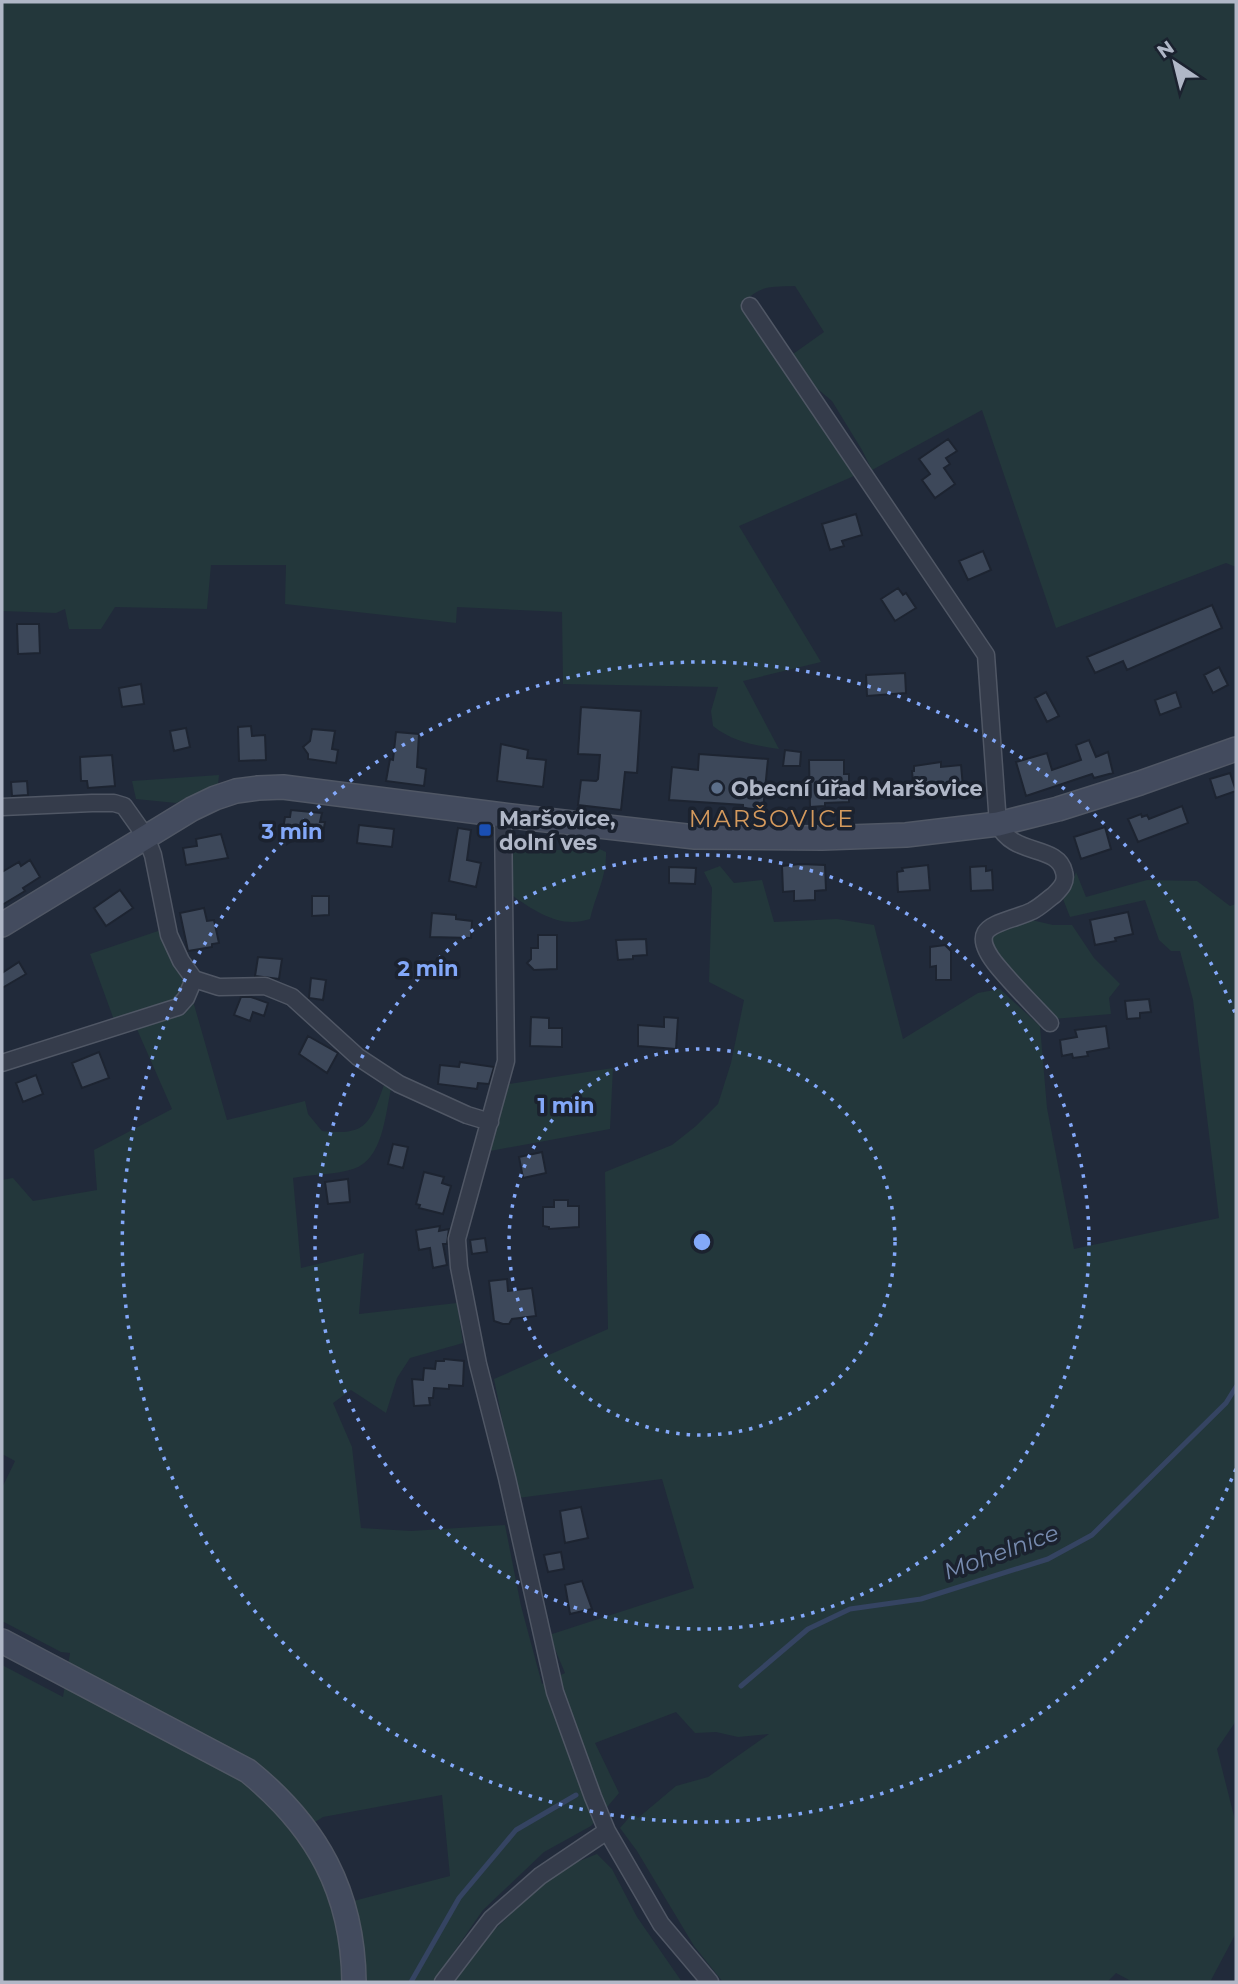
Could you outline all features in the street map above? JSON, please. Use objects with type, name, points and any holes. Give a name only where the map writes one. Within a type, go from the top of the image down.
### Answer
[{"type":"main road","points":[[2,925],[215,797],[258,788],[317,791],[503,816],[695,837],[906,835],[998,824],[1070,806],[1236,749]]},
{"type":"main road","points":[[2,1641],[239,1766],[282,1801],[311,1837],[339,1889],[352,1938],[354,1982]]},
{"type":"street","points":[[750,306],[986,655],[998,824],[1008,839],[1016,845],[1057,859],[1064,869],[1063,886],[1056,892],[1032,911],[999,922],[986,931],[983,937],[997,965],[1051,1023]]},
{"type":"street","points":[[2,807],[120,804],[146,837],[153,855],[169,934],[181,961],[194,979],[219,987],[265,986],[292,997],[358,1056],[399,1084],[467,1115],[490,1122]]},
{"type":"street","points":[[503,816],[506,1061],[457,1239],[459,1267],[478,1364],[507,1478],[555,1692],[607,1830],[661,1924],[710,1982]]},
{"type":"street","points":[[2,1063],[178,1007],[186,998],[194,979]]},
{"type":"street","points":[[443,1982],[491,1919],[540,1876],[607,1830]]},
{"type":"green space","points":[[2,2],[1236,2],[1236,567],[1226,563],[1056,628],[982,410],[872,470],[832,401],[814,386],[793,354],[824,332],[795,286],[786,286],[759,290],[741,305],[854,476],[739,526],[821,662],[743,681],[779,749],[736,739],[713,726],[711,711],[718,687],[563,684],[562,612],[457,607],[456,623],[285,604],[286,565],[211,565],[207,609],[115,607],[101,629],[69,629],[65,609],[56,613],[2,611]]},
{"type":"green space","points":[[219,775],[218,785],[176,803],[136,799],[132,781]]},
{"type":"green space","points":[[591,845],[606,852],[606,861],[590,919],[579,922],[559,920],[540,913],[513,896],[508,863],[515,848],[561,850]]},
{"type":"green space","points":[[720,866],[734,883],[762,880],[774,922],[837,919],[874,925],[903,1039],[978,993],[1000,989],[1040,1026],[1047,1108],[1074,1249],[1219,1218],[1193,1000],[1180,951],[1171,951],[1159,940],[1145,900],[1070,917],[1063,899],[1076,872],[1086,897],[1147,880],[1197,881],[1230,906],[1236,904],[1236,1721],[1217,1749],[1236,1824],[1236,1933],[1210,1982],[1133,1982],[1116,1973],[1107,1982],[723,1982],[694,1946],[637,1851],[620,1828],[633,1813],[638,1818],[676,1786],[708,1777],[769,1734],[738,1737],[716,1732],[695,1733],[676,1712],[595,1743],[619,1793],[591,1826],[544,1852],[483,1910],[433,1982],[2,1982],[2,1665],[63,1697],[70,1653],[61,1652],[2,1621],[2,1488],[15,1461],[2,1454],[2,1180],[13,1178],[33,1201],[97,1190],[94,1150],[172,1109],[136,1027],[193,1001],[227,1120],[305,1101],[308,1114],[322,1131],[348,1131],[364,1125],[370,1118],[384,1085],[391,1089],[377,1147],[363,1164],[346,1171],[293,1178],[301,1268],[364,1253],[359,1314],[457,1303],[463,1343],[410,1358],[397,1378],[386,1413],[351,1390],[333,1403],[352,1447],[361,1528],[411,1531],[505,1525],[521,1606],[542,1684],[565,1673],[549,1635],[694,1588],[662,1479],[518,1498],[494,1379],[608,1329],[605,1172],[672,1145],[718,1104],[731,1063],[744,1000],[709,982],[712,888],[704,872]],"holes":[[[442,1795],[450,1876],[334,1906],[309,1849],[298,1833],[323,1817]]]},
{"type":"green space","points":[[1023,918],[1053,925],[1072,925],[1094,958],[1120,984],[1109,998],[1111,1014],[1053,1019],[1047,1009],[1007,967],[994,945],[992,934]]},
{"type":"green space","points":[[161,930],[184,979],[181,996],[174,1002],[114,1020],[90,954]]},
{"type":"green space","points":[[613,1068],[610,1129],[490,1151],[509,1084]]},
{"type":"green space","points":[[597,1854],[612,1869],[637,1917],[682,1982],[451,1982],[489,1935],[557,1870]]},
{"type":"building","points":[[948,439],[957,451],[946,458],[950,464],[944,468],[955,484],[935,498],[922,480],[930,474],[919,459]]},
{"type":"building","points":[[856,514],[862,535],[842,541],[844,546],[830,550],[822,524]]},
{"type":"building","points":[[983,551],[991,570],[968,580],[959,561]]},
{"type":"building","points":[[898,588],[903,595],[906,593],[916,608],[895,621],[881,599]]},
{"type":"building","points":[[1212,605],[1222,628],[1127,670],[1123,661],[1095,673],[1087,657]]},
{"type":"building","points":[[17,624],[39,624],[40,653],[18,654]]},
{"type":"building","points":[[1219,667],[1228,685],[1213,693],[1204,675]]},
{"type":"building","points":[[905,673],[906,693],[867,696],[866,675]]},
{"type":"building","points":[[141,684],[144,704],[122,707],[119,688]]},
{"type":"building","points":[[1046,692],[1059,716],[1047,722],[1035,698]]},
{"type":"building","points":[[1176,692],[1181,707],[1160,715],[1155,700]]},
{"type":"building","points":[[581,707],[641,711],[637,773],[625,772],[621,810],[578,805],[581,780],[598,779],[600,755],[578,754]]},
{"type":"building","points":[[251,726],[252,736],[265,735],[266,760],[239,761],[238,727]]},
{"type":"building","points":[[186,728],[190,747],[174,751],[170,731]]},
{"type":"building","points":[[312,729],[335,731],[332,749],[338,750],[336,763],[308,759],[303,747],[310,741]]},
{"type":"building","points":[[396,732],[419,734],[417,767],[426,769],[424,786],[386,781],[390,759],[393,760]]},
{"type":"building","points":[[1089,740],[1096,757],[1108,752],[1113,773],[1094,778],[1092,774],[1026,796],[1016,762],[1047,753],[1052,770],[1081,760],[1076,745]]},
{"type":"building","points":[[501,744],[528,750],[527,758],[546,760],[543,787],[497,781]]},
{"type":"building","points":[[785,750],[801,752],[800,766],[783,766]]},
{"type":"building","points":[[699,754],[768,759],[763,810],[743,808],[743,805],[669,800],[672,767],[698,770]]},
{"type":"building","points":[[112,755],[115,786],[88,788],[87,781],[81,781],[80,757]]},
{"type":"building","points":[[809,760],[844,760],[844,774],[849,774],[849,802],[810,807]]},
{"type":"building","points":[[941,762],[941,767],[961,765],[963,787],[945,789],[945,792],[914,793],[914,766]]},
{"type":"building","points":[[1230,773],[1236,791],[1216,798],[1210,779]]},
{"type":"building","points":[[27,781],[28,795],[12,796],[11,782]]},
{"type":"building","points":[[1182,806],[1188,823],[1138,842],[1128,819],[1141,814],[1142,817],[1147,815],[1149,819]]},
{"type":"building","points":[[291,810],[322,813],[320,822],[325,822],[323,833],[319,833],[318,839],[298,837],[287,844],[288,830],[283,829],[285,817],[290,817]]},
{"type":"building","points":[[359,825],[394,829],[392,847],[357,843]]},
{"type":"building","points":[[1105,827],[1111,849],[1081,859],[1074,837]]},
{"type":"building","points":[[458,828],[471,830],[467,860],[481,863],[476,887],[449,881]]},
{"type":"building","points":[[221,834],[228,858],[186,865],[183,848],[197,846],[196,839]]},
{"type":"building","points":[[30,860],[40,877],[23,888],[25,891],[2,905],[2,872],[19,862],[21,866]]},
{"type":"building","points":[[825,865],[826,890],[815,891],[815,900],[794,901],[794,891],[783,892],[782,866]]},
{"type":"building","points":[[928,865],[930,890],[898,892],[897,872],[903,871],[902,868]]},
{"type":"building","points":[[986,866],[986,871],[992,870],[993,890],[971,891],[970,867]]},
{"type":"building","points":[[669,867],[696,868],[695,884],[669,883]]},
{"type":"building","points":[[120,890],[133,908],[106,926],[94,908]]},
{"type":"building","points":[[312,896],[329,896],[329,915],[312,916]]},
{"type":"building","points":[[204,908],[207,921],[214,920],[219,943],[212,944],[212,947],[188,951],[180,913]]},
{"type":"building","points":[[1128,912],[1133,934],[1095,945],[1090,920]]},
{"type":"building","points":[[432,913],[456,915],[456,919],[472,921],[471,938],[430,937]]},
{"type":"building","points":[[538,935],[557,935],[557,969],[534,970],[527,963],[531,959],[531,948],[538,948]]},
{"type":"building","points":[[646,939],[647,955],[618,960],[616,940]]},
{"type":"building","points":[[945,945],[951,951],[951,980],[936,980],[936,966],[930,967],[930,947]]},
{"type":"building","points":[[258,957],[282,959],[279,979],[255,976]]},
{"type":"building","points":[[19,962],[26,974],[2,988],[2,973]]},
{"type":"building","points":[[311,978],[326,980],[323,1000],[309,998]]},
{"type":"building","points":[[241,997],[251,997],[268,1003],[264,1016],[253,1012],[250,1021],[234,1015]]},
{"type":"building","points":[[1149,999],[1151,1012],[1140,1013],[1140,1018],[1127,1019],[1125,1001]]},
{"type":"building","points":[[531,1017],[549,1018],[549,1028],[562,1028],[562,1047],[530,1046]]},
{"type":"building","points":[[664,1017],[678,1018],[676,1049],[638,1046],[638,1025],[664,1027]]},
{"type":"building","points":[[1106,1026],[1109,1048],[1087,1052],[1088,1056],[1062,1056],[1060,1040],[1077,1037],[1075,1030]]},
{"type":"building","points":[[308,1036],[338,1053],[327,1073],[299,1054]]},
{"type":"building","points":[[99,1052],[109,1078],[82,1088],[72,1063]]},
{"type":"building","points":[[460,1062],[494,1067],[489,1084],[478,1083],[477,1089],[438,1084],[440,1065],[459,1067]]},
{"type":"building","points":[[36,1075],[43,1094],[23,1102],[16,1083]]},
{"type":"building","points":[[393,1144],[408,1147],[403,1168],[388,1164]]},
{"type":"building","points":[[542,1152],[546,1173],[523,1178],[519,1157]]},
{"type":"building","points":[[424,1172],[444,1177],[442,1183],[451,1186],[443,1214],[419,1208],[420,1205],[416,1204]]},
{"type":"building","points":[[348,1179],[350,1202],[328,1204],[325,1182]]},
{"type":"building","points":[[554,1200],[568,1200],[568,1206],[579,1206],[579,1227],[549,1229],[543,1226],[543,1207],[554,1207]]},
{"type":"building","points":[[440,1226],[439,1231],[449,1229],[447,1244],[443,1244],[447,1265],[433,1268],[430,1248],[419,1250],[416,1230]]},
{"type":"building","points":[[485,1238],[487,1252],[472,1254],[470,1240]]},
{"type":"building","points":[[507,1279],[508,1291],[532,1288],[536,1316],[512,1319],[509,1324],[494,1321],[489,1281]]},
{"type":"building","points":[[436,1361],[464,1361],[463,1386],[434,1388],[433,1398],[429,1398],[430,1405],[414,1406],[412,1379],[423,1380],[424,1368],[435,1369]]},
{"type":"building","points":[[581,1507],[588,1538],[565,1543],[560,1511]]},
{"type":"building","points":[[561,1552],[564,1569],[548,1572],[544,1555]]},
{"type":"building","points":[[582,1581],[592,1609],[570,1614],[565,1585]]},
{"type":"waterway","name":"Mohelnice","points":[[741,1686],[808,1629],[850,1609],[921,1599],[1048,1559],[1092,1535],[1226,1403],[1236,1387]]},
{"type":"waterway","name":"Mohelnice","points":[[411,1982],[459,1898],[516,1830],[576,1795]]},
{"type":"place","name":"Obecní úřad Maršovice","points":[[717,788]]},
{"type":"place","name":"Maršovice, dolní ves","points":[[485,830]]},
{"type":"district","name":"MARŠOVICE","points":[[772,818]]}]
